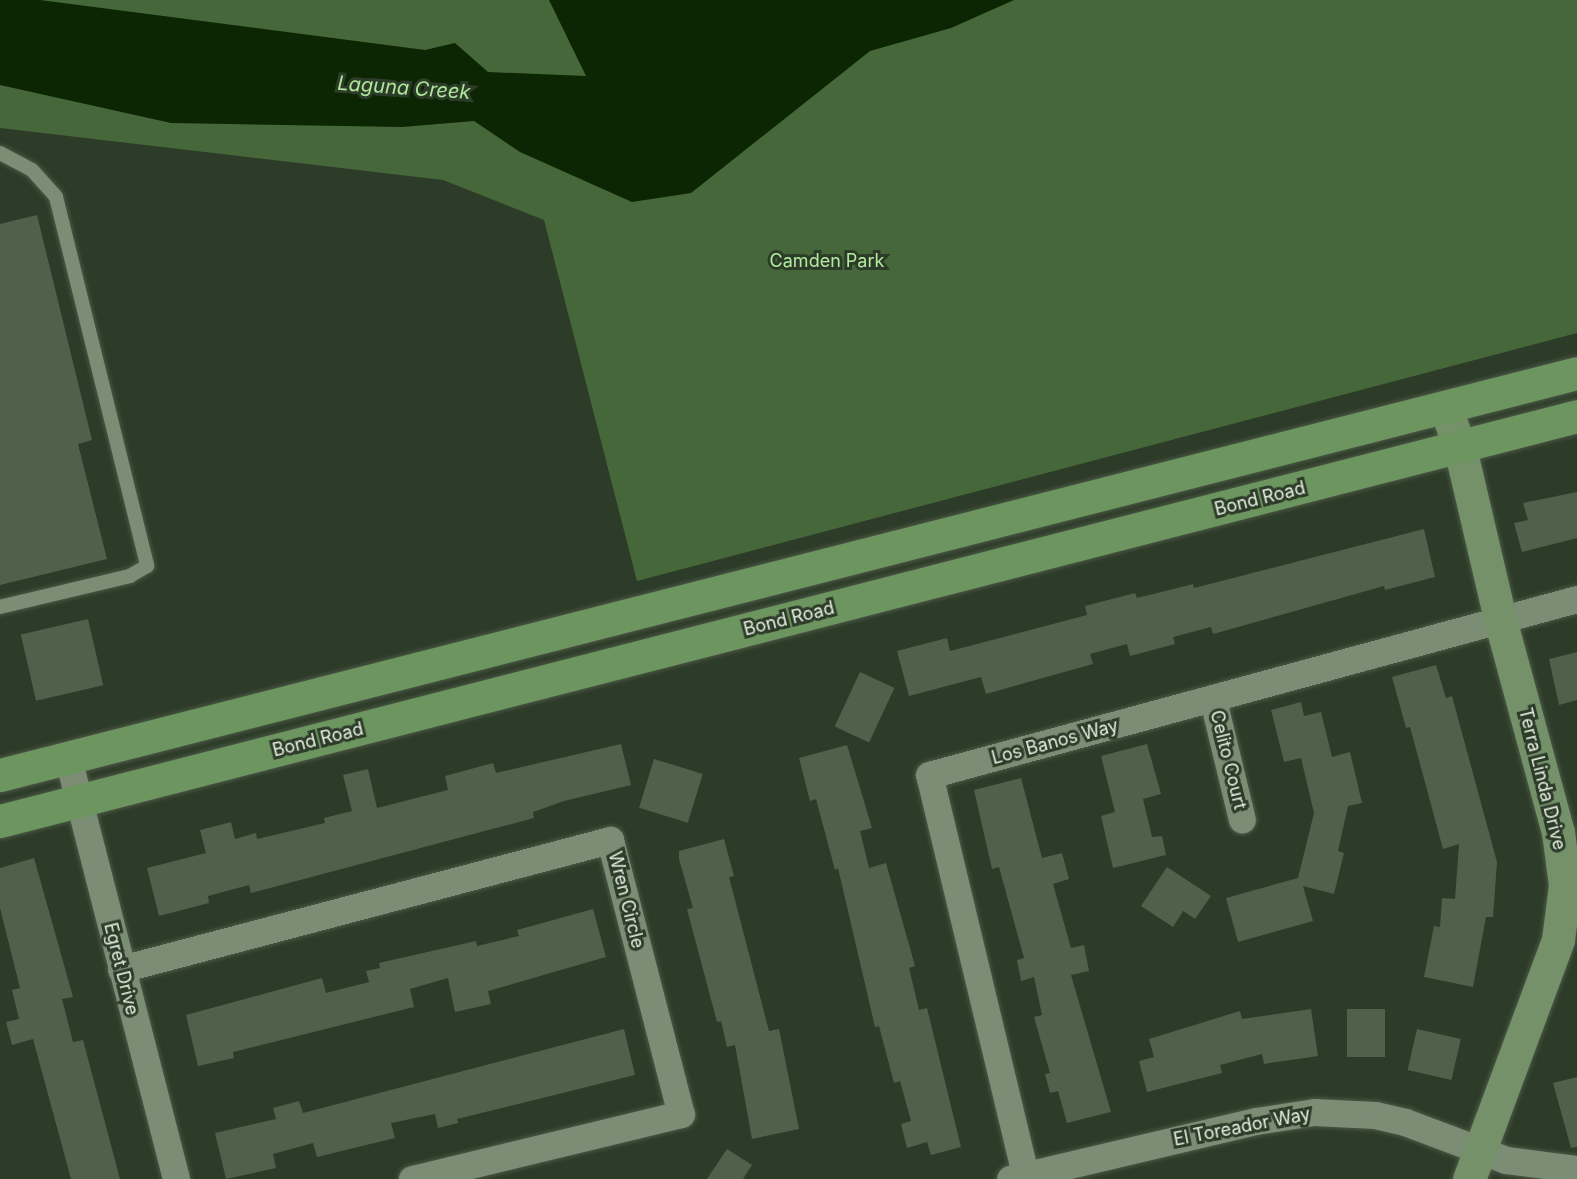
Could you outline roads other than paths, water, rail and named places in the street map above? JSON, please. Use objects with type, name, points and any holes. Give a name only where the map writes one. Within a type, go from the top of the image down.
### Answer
[{"type":"main road","points":[[0,775],[1446,409],[1577,373]]},
{"type":"main road","name":"Bond Road","points":[[0,821],[1460,448],[1577,416]]},
{"type":"street","name":"Terra Linda Drive","points":[[1446,409],[1460,448],[1500,619],[1571,883],[1556,948],[1474,1165]]},
{"type":"street","name":"Los Banos Way","points":[[1017,1177],[928,775],[1213,700],[1577,599]]},
{"type":"street","name":"Celito Court","points":[[1213,700],[1242,820]]},
{"type":"street","name":"Egret Drive","points":[[68,758],[176,1179]]},
{"type":"street","name":"Wren Circle","points":[[121,969],[610,840],[681,1114],[412,1179]]},
{"type":"street","name":"El Toreador Way","points":[[1017,1177],[1284,1115],[1314,1112],[1365,1114],[1405,1122],[1474,1165],[1577,1169]]},
{"type":"lane","points":[[0,153],[32,170],[56,198],[147,566],[130,576],[0,607]]},
{"type":"water","name":"Laguna Creek","points":[[0,0],[40,0],[425,50],[455,43],[488,72],[586,76],[549,0],[1014,0],[951,28],[870,51],[691,193],[632,202],[520,152],[474,121],[402,127],[171,123],[0,85]]},
{"type":"park label","name":"Camden Park","points":[[827,261]]}]
